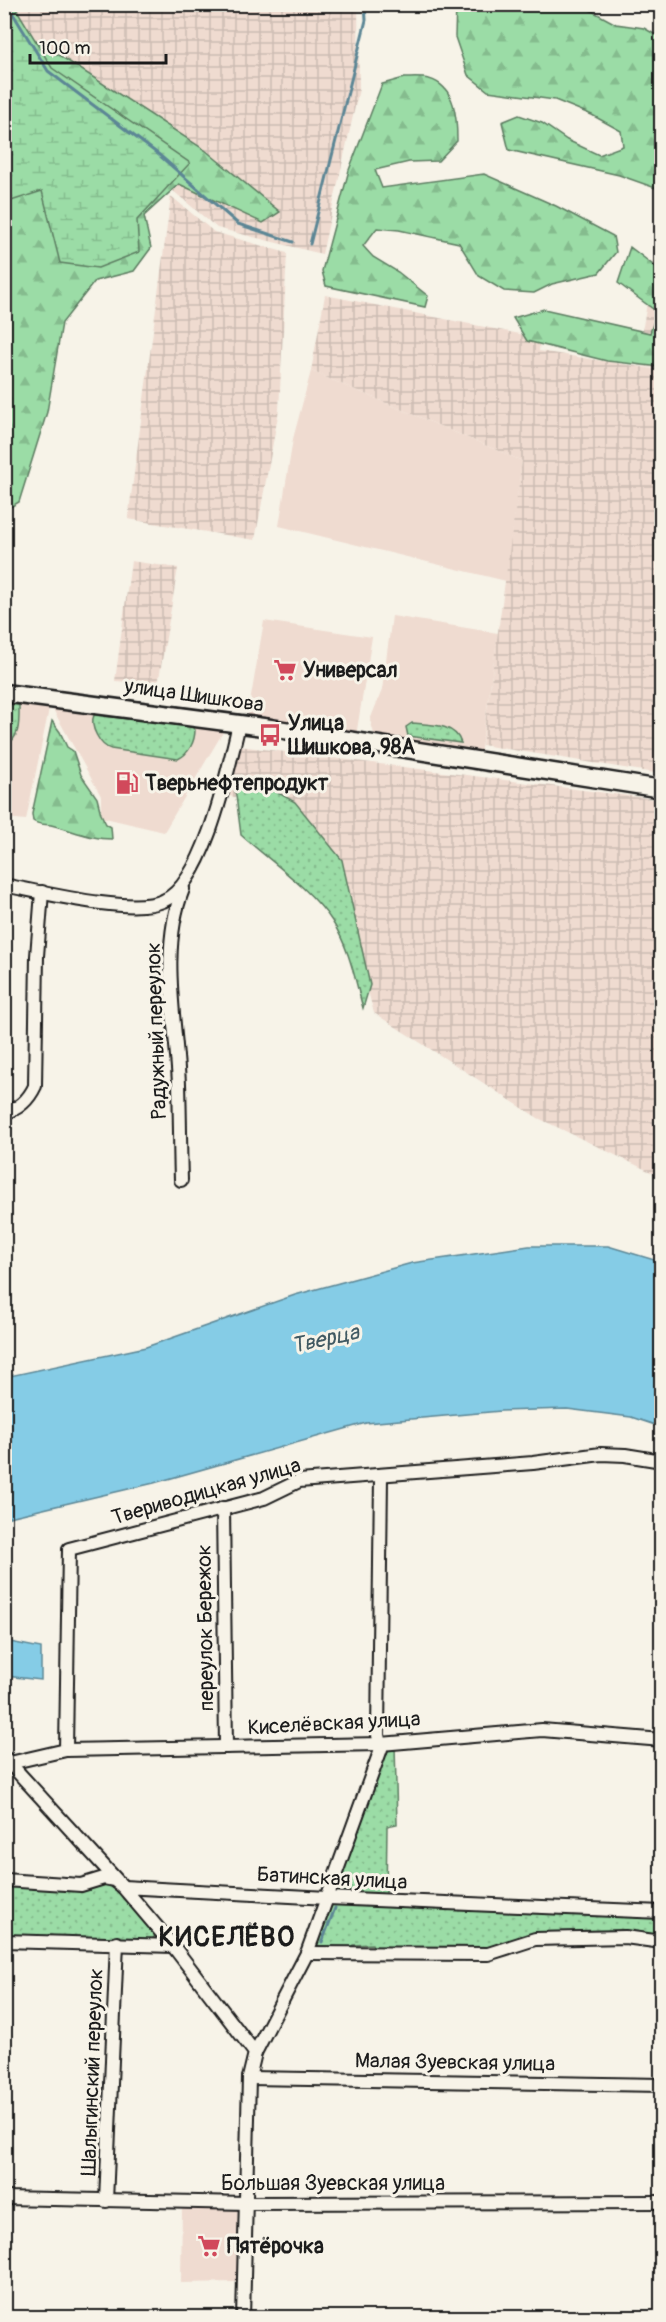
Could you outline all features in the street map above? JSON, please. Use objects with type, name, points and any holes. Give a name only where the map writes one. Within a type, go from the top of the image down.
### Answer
[{"type":"main road","name":"улица Шишкова","points":[[4,693],[239,724],[662,789]]},
{"type":"street","name":"Радужный переулок","points":[[180,1180],[179,1085],[170,957],[174,912],[205,843],[225,781],[239,724]]},
{"type":"street","points":[[4,885],[95,902],[144,905],[162,902],[173,896],[186,883]]},
{"type":"street","points":[[4,1113],[24,1102],[32,1092],[36,1078],[37,957],[42,892]]},
{"type":"street","name":"Твериводицкая улица","points":[[66,1750],[69,1549],[264,1498],[299,1481],[381,1477],[533,1463],[601,1454],[662,1461]]},
{"type":"street","points":[[243,2318],[249,2078],[255,2053],[307,1953],[381,1744],[378,1735],[381,1477]]},
{"type":"street","name":"переулок Бережок","points":[[223,1508],[226,1747]]},
{"type":"street","name":"Киселёвская улица","points":[[7,1760],[66,1750],[381,1744],[542,1730],[662,1740]]},
{"type":"street","points":[[7,1760],[123,1887],[173,1946],[255,2053]]},
{"type":"street","name":"Батинская улица","points":[[4,1880],[81,1885],[104,1878],[114,1880],[123,1887],[662,1912]]},
{"type":"street","points":[[307,1953],[488,1954],[535,1939],[625,1937],[662,1942]]},
{"type":"street","points":[[4,1941],[173,1946]]},
{"type":"street","name":"Шалыгинский переулок","points":[[106,2201],[117,1943]]},
{"type":"street","name":"Малая Зуевская улица","points":[[249,2078],[662,2085]]},
{"type":"street","name":"Большая Зуевская улица","points":[[4,2198],[247,2203],[662,2202]]},
{"type":"shaded area","points":[[4,5],[358,5],[359,89],[322,254],[217,228],[42,80]]},
{"type":"shaded area","points":[[171,196],[214,232],[287,253],[279,410],[255,540],[128,519]]},
{"type":"shaded area","points":[[661,231],[661,369],[636,365]]},
{"type":"shaded area","points":[[325,295],[540,338],[539,351],[661,370],[661,774],[482,745],[522,461],[311,371]]},
{"type":"shaded area","points":[[311,371],[522,461],[506,581],[279,526],[293,439]]},
{"type":"shaded area","points":[[131,561],[178,568],[158,684],[115,681]]},
{"type":"shaded area","points":[[392,616],[498,633],[480,756],[376,740],[370,720],[382,690]]},
{"type":"shaded area","points":[[264,621],[372,637],[356,736],[247,720]]},
{"type":"shaded area","points":[[4,699],[50,703],[226,727],[164,832],[101,817],[101,796],[50,704],[26,820],[5,818]]},
{"type":"shaded area","points":[[239,746],[661,800],[661,1177],[538,1118],[374,1013],[345,909],[271,804],[229,796]]},
{"type":"shaded area","points":[[182,2207],[238,2208],[237,2282],[181,2283]]},
{"type":"green space","points":[[4,5],[14,5],[52,68],[190,163],[137,220],[139,252],[98,268],[60,263],[42,191],[5,203]]},
{"type":"green space","points":[[456,5],[589,5],[590,10],[616,24],[644,28],[661,38],[661,190],[619,175],[509,150],[502,122],[519,115],[542,123],[567,140],[599,155],[623,146],[621,131],[592,115],[555,100],[488,91],[468,75],[455,37]]},
{"type":"green space","points":[[5,20],[205,150],[280,212],[263,223],[179,184],[144,216],[151,248],[134,271],[95,281],[62,323],[47,412],[19,502],[5,510]]},
{"type":"green space","points":[[404,78],[429,79],[445,89],[453,104],[457,141],[438,161],[409,162],[375,170],[382,188],[484,174],[556,206],[613,236],[616,252],[599,273],[552,284],[534,293],[504,291],[479,276],[459,243],[399,230],[377,228],[363,246],[373,257],[398,272],[428,296],[425,307],[326,286],[322,271],[349,170],[382,84]]},
{"type":"green space","points":[[630,247],[661,271],[661,367],[607,361],[527,341],[513,318],[544,309],[650,333],[657,312],[618,283]]},
{"type":"green space","points":[[5,704],[19,705],[19,717],[14,738],[5,745]]},
{"type":"green space","points":[[94,715],[191,726],[195,730],[194,738],[188,751],[178,759],[111,749],[103,744],[96,735],[93,725]]},
{"type":"green space","points":[[52,721],[67,747],[73,751],[81,775],[97,798],[101,814],[106,824],[111,827],[112,839],[89,836],[33,821],[32,814]]},
{"type":"green space","points":[[412,723],[447,728],[458,736],[461,743],[408,736],[406,727]]},
{"type":"green space","points":[[234,780],[262,784],[295,802],[342,860],[370,985],[363,1008],[347,952],[332,921],[302,887],[241,835]]},
{"type":"green space","points":[[395,1746],[397,1824],[387,1826],[386,1897],[334,1893],[388,1749]]},
{"type":"green space","points":[[106,1882],[116,1884],[156,1934],[152,1940],[5,1936],[5,1884]]},
{"type":"green space","points":[[330,1903],[661,1915],[661,1939],[535,1937],[485,1951],[374,1948],[372,1944],[353,1945],[351,1949],[312,1951]]},
{"type":"water","name":"Тверца","points":[[529,1246],[608,1246],[661,1262],[661,1427],[631,1417],[567,1409],[501,1411],[366,1423],[154,1483],[5,1518],[5,1377],[146,1347],[295,1295],[412,1263]]},
{"type":"water","points":[[5,1641],[41,1648],[41,1680],[5,1676]]},
{"type":"waterway","points":[[7,4],[48,71],[158,154],[238,224],[293,242]]},
{"type":"waterway","points":[[310,244],[366,20],[365,4]]},
{"type":"waterway","points":[[322,1942],[335,1908]]},
{"type":"place","name":"Универсал","points":[[285,670]]},
{"type":"place","name":"Улица Шишкова, 98А","points":[[270,735]]},
{"type":"place","name":"Тверьнефтепродукт","points":[[127,783]]},
{"type":"place","name":"Пятёрочка","points":[[209,2246]]},
{"type":"district","name":"КИСЕЛЁВО","points":[[227,1937]]}]
